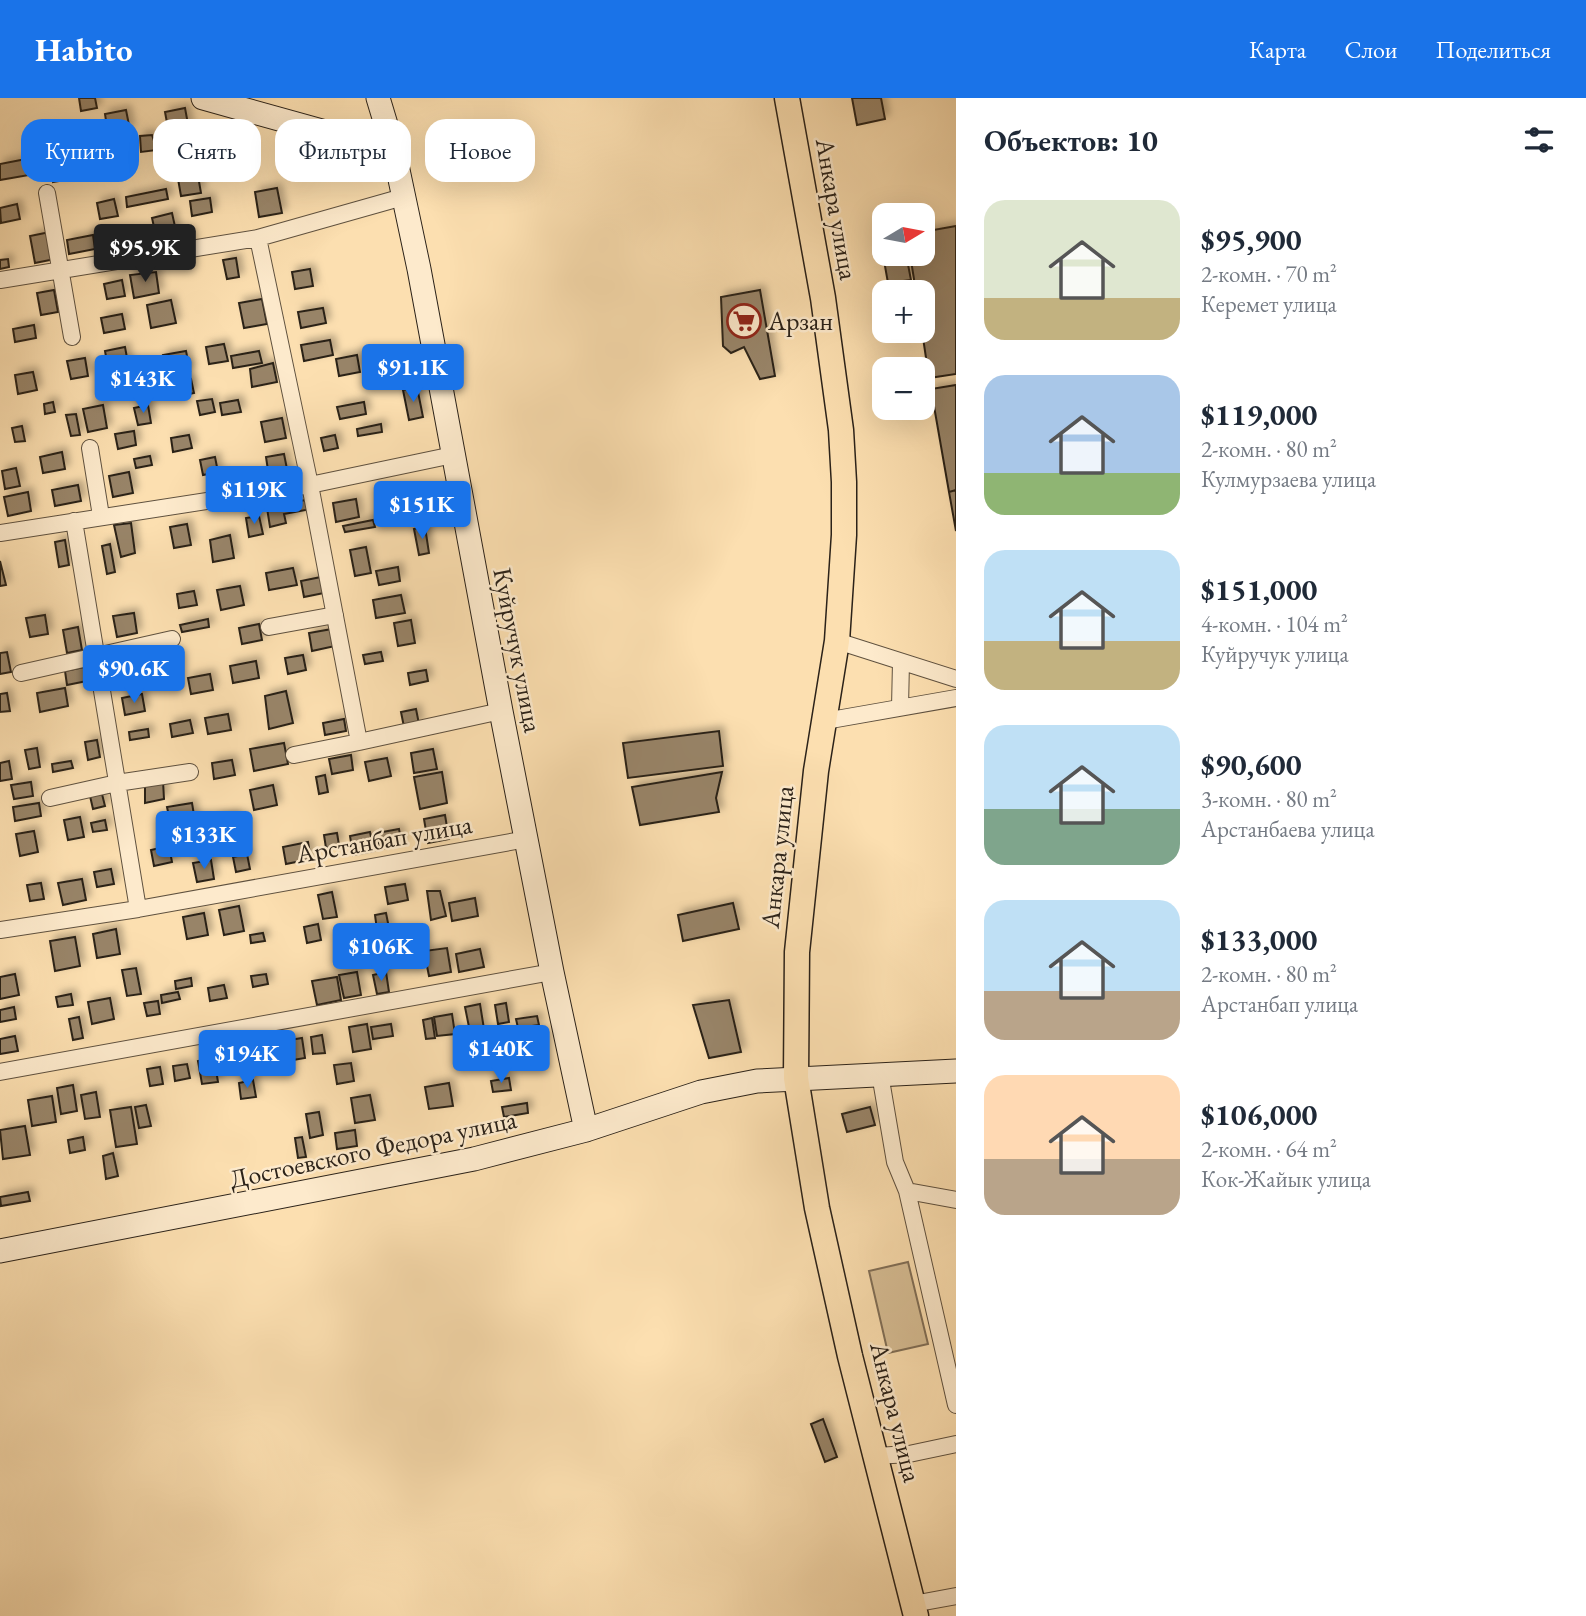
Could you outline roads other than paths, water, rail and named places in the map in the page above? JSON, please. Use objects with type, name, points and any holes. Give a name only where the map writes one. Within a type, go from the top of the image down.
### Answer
[{"type":"main road","name":"Анкара улица","points":[[787,98],[823,298],[841,430],[844,535],[838,641],[816,771],[797,952],[796,1078],[817,1208],[914,1610]]},
{"type":"street","points":[[203,98],[279,119]]},
{"type":"street","name":"Куйручук улица","points":[[378,98],[384,119]]},
{"type":"street","name":"Куйручук улица","points":[[400,182],[552,972],[586,1130]]},
{"type":"street","points":[[47,193],[72,337]]},
{"type":"street","points":[[0,280],[258,238],[403,197]]},
{"type":"street","points":[[258,238],[310,485],[359,742]]},
{"type":"street","points":[[90,448],[101,516]]},
{"type":"street","points":[[0,533],[310,485],[453,455]]},
{"type":"street","points":[[74,521],[138,909]]},
{"type":"street","points":[[269,627],[335,615]]},
{"type":"street","points":[[21,673],[172,639]]},
{"type":"street","points":[[838,641],[956,679]]},
{"type":"street","points":[[900,707],[901,662]]},
{"type":"street","points":[[825,721],[956,698]]},
{"type":"street","points":[[294,755],[501,711]]},
{"type":"street","points":[[50,798],[117,783],[190,772]]},
{"type":"street","name":"Арстанбап улица","points":[[0,930],[138,909],[527,839]]},
{"type":"street","points":[[0,1072],[552,972]]},
{"type":"street","name":"Достоевского Федора улица","points":[[0,1251],[474,1159],[586,1130],[701,1092],[757,1081],[956,1071]]},
{"type":"street","points":[[880,1074],[895,1162],[907,1191],[956,1405]]},
{"type":"street","points":[[907,1191],[956,1200]]},
{"type":"street","points":[[876,1456],[909,1454],[956,1444]]},
{"type":"street","points":[[914,1610],[956,1596]]},
{"type":"place","name":"Арзан","points":[[744,321]]}]
